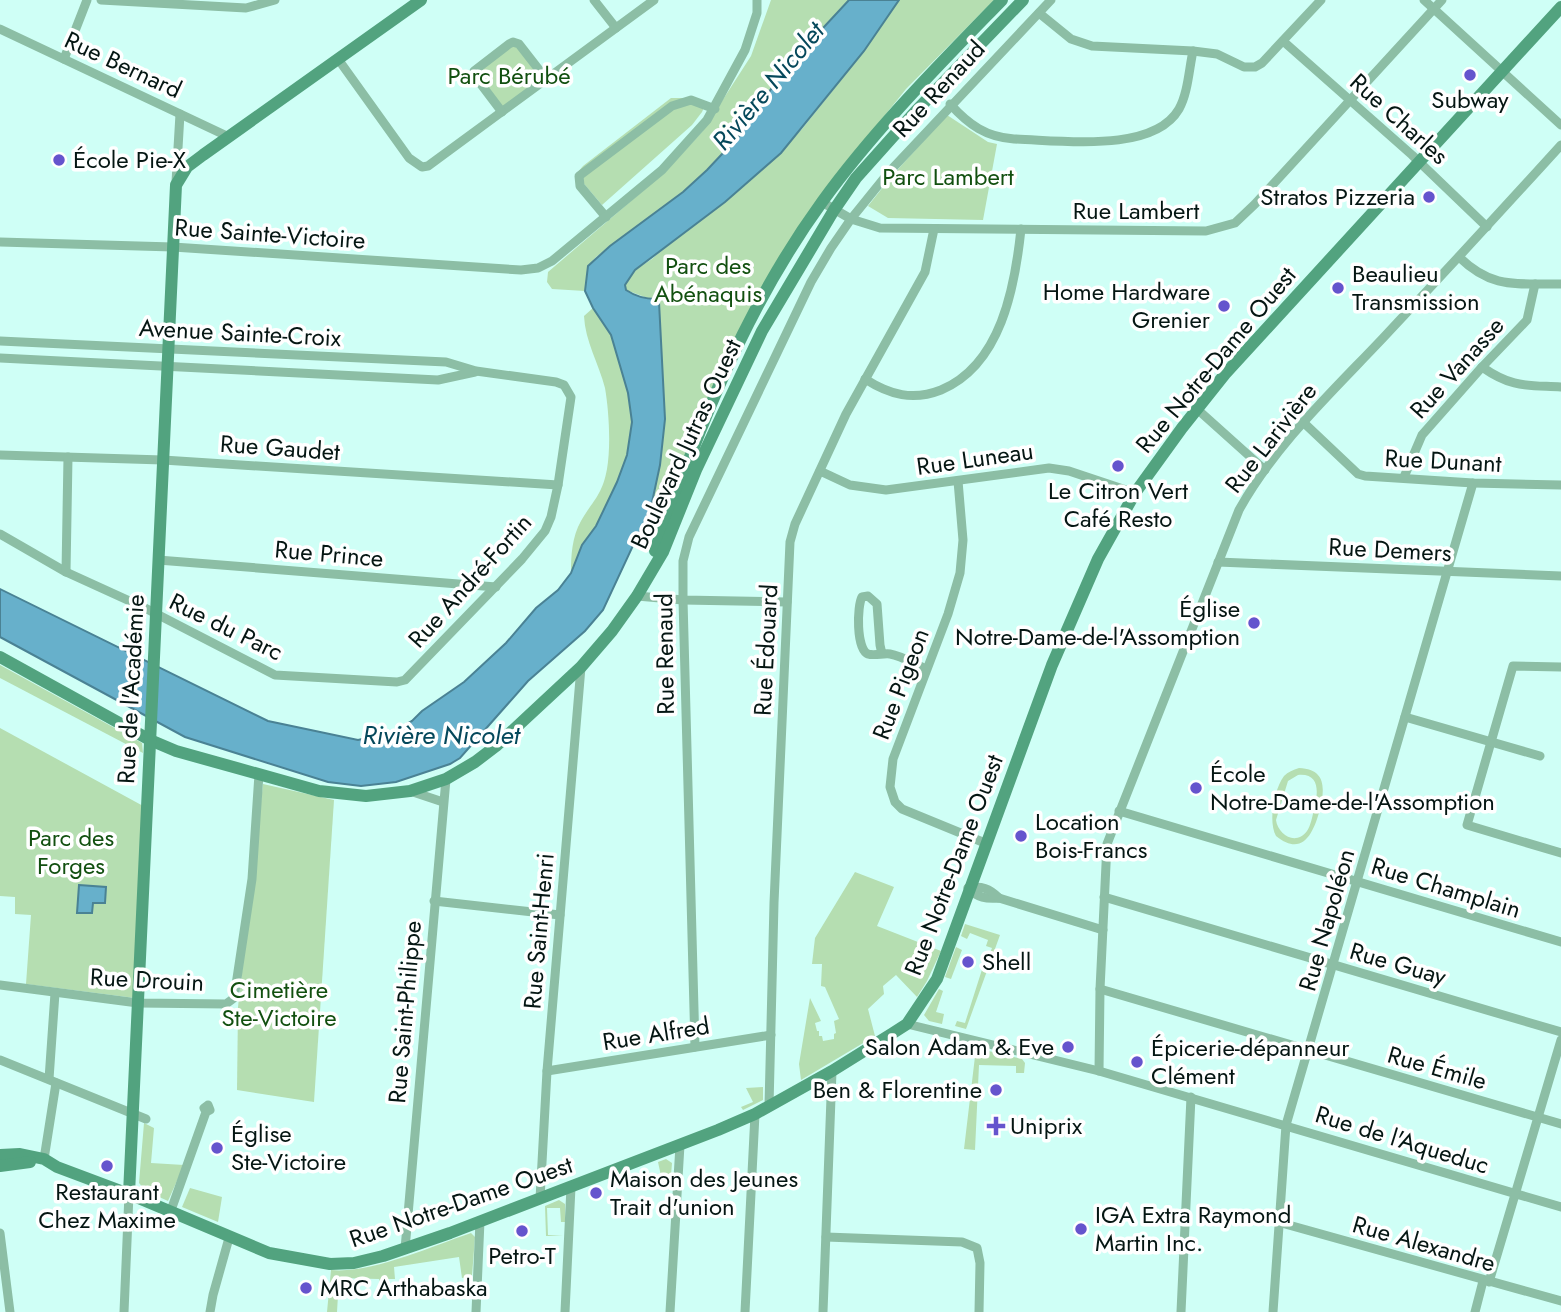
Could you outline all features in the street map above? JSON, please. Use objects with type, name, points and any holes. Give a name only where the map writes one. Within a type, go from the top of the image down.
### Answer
[{"type":"street","points":[[64,59],[87,0]]},
{"type":"street","points":[[101,0],[246,8],[275,0]]},
{"type":"street","points":[[176,185],[187,167],[421,0]]},
{"type":"street","points":[[594,0],[616,28]]},
{"type":"street","points":[[338,59],[410,158],[422,167],[429,166],[654,0]]},
{"type":"street","points":[[715,109],[691,100],[672,106],[579,176],[580,186],[606,217],[662,170],[715,109],[746,50],[757,13],[757,0]]},
{"type":"street","name":"Boulevard Jutras Ouest","points":[[0,657],[150,740],[176,751],[335,794],[366,796],[410,791],[446,779],[475,762],[496,746],[581,667],[637,596],[705,418],[730,361],[773,278],[822,202],[907,98],[1002,0]]},
{"type":"street","name":"Boulevard Jutras Ouest","points":[[646,578],[663,552],[696,470],[762,331],[834,209],[856,178],[915,112],[1023,0]]},
{"type":"street","name":"Rue Renaud","points":[[695,1047],[683,600],[683,561],[689,537],[811,282],[850,219],[888,172],[950,104],[1051,0]]},
{"type":"street","points":[[1039,13],[1071,38],[1093,46],[1217,54],[1244,67],[1255,67],[1321,0]]},
{"type":"street","points":[[1424,0],[1559,120]]},
{"type":"street","name":"Rue Lambert","points":[[822,202],[850,219],[880,228],[1206,231],[1228,226],[1255,204],[1442,0]]},
{"type":"street","name":"Rue Notre-Dame Ouest","points":[[0,1155],[20,1154],[44,1159],[57,1167],[269,1253],[330,1264],[367,1261],[540,1199],[755,1114],[832,1071],[907,1024],[937,979],[968,888],[1072,616],[1103,549],[1135,493],[1225,374],[1560,7]]},
{"type":"street","name":"Rue Bernard","points":[[0,29],[229,137]]},
{"type":"street","name":"Rue Charles","points":[[1283,41],[1351,100],[1487,227]]},
{"type":"street","points":[[502,112],[474,75],[474,71],[509,44],[519,44],[547,80]]},
{"type":"street","points":[[950,104],[972,126],[995,137],[1128,140],[1164,126],[1174,115],[1183,99],[1193,51]]},
{"type":"street","name":"Rue de l'Académie","points":[[129,1194],[180,114]]},
{"type":"street","name":"Rue Larivière","points":[[1098,1071],[1107,844],[1239,510],[1265,470],[1303,422],[1561,145]]},
{"type":"street","name":"Rue Sainte-Victoire","points":[[0,242],[173,247],[521,270],[538,268],[552,261],[606,217]]},
{"type":"street","name":"Rue Édouard","points":[[769,1106],[774,903],[792,533],[865,380],[925,272],[934,229]]},
{"type":"street","points":[[865,380],[890,393],[919,397],[953,385],[971,372],[991,343],[1011,297],[1017,273],[1021,229]]},
{"type":"street","points":[[1459,257],[1479,274],[1497,281],[1561,284]]},
{"type":"street","name":"Rue Vanasse","points":[[1404,477],[1422,435],[1482,366],[1527,320],[1535,284]]},
{"type":"street","name":"Avenue Sainte-Croix","points":[[0,341],[446,362],[477,371],[564,384]]},
{"type":"street","points":[[317,374],[318,355]]},
{"type":"street","name":"Avenue Sainte-Croix","points":[[0,358],[438,380],[477,371]]},
{"type":"street","points":[[1482,366],[1504,382],[1561,387]]},
{"type":"street","name":"Rue André-Fortin","points":[[410,676],[496,587],[545,531],[558,485],[571,397],[564,384]]},
{"type":"street","points":[[1197,410],[1265,470]]},
{"type":"street","name":"Rue Dunant","points":[[1303,422],[1358,474],[1365,477],[1561,485]]},
{"type":"street","name":"Rue Gaudet","points":[[0,455],[163,460],[558,485]]},
{"type":"street","points":[[66,572],[68,457]]},
{"type":"street","name":"Rue Luneau","points":[[820,471],[850,485],[874,489],[1049,468],[1069,471],[1135,493]]},
{"type":"street","name":"Rue Pigeon","points":[[958,481],[963,520],[963,557],[947,616],[893,758],[890,787],[902,809],[985,843]]},
{"type":"street","name":"Rue Napoléon","points":[[1273,1312],[1286,1125],[1473,483]]},
{"type":"street","name":"Rue du Parc","points":[[0,534],[66,572],[156,614],[275,675],[397,682],[410,676]]},
{"type":"street","name":"Rue Prince","points":[[158,559],[496,587]]},
{"type":"street","name":"Rue Demers","points":[[1218,562],[1561,576]]},
{"type":"street","points":[[637,596],[683,600],[787,602]]},
{"type":"street","points":[[882,654],[877,604],[868,596],[862,597],[858,612],[862,646],[869,654],[896,656],[926,668]]},
{"type":"street","points":[[1561,667],[1513,666],[1467,825],[1561,853]]},
{"type":"street","name":"Rue Saint-Henri","points":[[540,1199],[547,1071],[581,667]]},
{"type":"street","points":[[1405,717],[1540,756]]},
{"type":"street","points":[[148,770],[157,758],[176,751]]},
{"type":"street","name":"Rue Drouin","points":[[0,985],[138,1003],[226,1004],[234,998],[252,879],[259,774]]},
{"type":"street","name":"Rue Saint-Philippe","points":[[405,1249],[446,779]]},
{"type":"street","name":"Boulevard Jutras Ouest","points":[[410,791],[443,802]]},
{"type":"street","name":"Rue Champlain","points":[[1119,811],[1561,942]]},
{"type":"street","points":[[968,888],[975,895],[986,899],[999,898],[1103,930]]},
{"type":"street","name":"Rue Guay","points":[[1104,897],[1561,1032]]},
{"type":"street","points":[[434,901],[560,915]]},
{"type":"street","name":"Rue Émile","points":[[1100,989],[1561,1124]]},
{"type":"street","points":[[0,1166],[44,1159],[52,1081],[55,993]]},
{"type":"street","name":"Rue de l'Aqueduc","points":[[907,1024],[1191,1097],[1561,1207]]},
{"type":"street","name":"Rue Alfred","points":[[547,1071],[771,1035]]},
{"type":"street","points":[[1475,1312],[1515,1194],[1561,1040]]},
{"type":"street","points":[[0,1060],[146,1119]]},
{"type":"street","points":[[823,1312],[832,1071]]},
{"type":"street","points":[[1181,1312],[1191,1097]]},
{"type":"street","points":[[170,1213],[206,1112]]},
{"type":"street","points":[[745,1312],[755,1114]]},
{"type":"street","points":[[670,1312],[680,1145]]},
{"type":"street","points":[[107,1187],[122,1180],[131,1167]]},
{"type":"street","points":[[565,1312],[571,1187]]},
{"type":"street","points":[[124,1312],[129,1194]]},
{"type":"street","points":[[476,1312],[480,1221]]},
{"type":"street","name":"Rue Alexandre","points":[[1278,1222],[1561,1301]]},
{"type":"street","points":[[0,1233],[10,1312]]},
{"type":"street","points":[[826,1237],[962,1242],[977,1248],[980,1263],[979,1312]]},
{"type":"street","points":[[210,1312],[229,1238]]},
{"type":"green space","points":[[771,0],[849,0],[784,70],[739,136],[707,170],[683,192],[596,257],[588,267],[585,291],[552,289],[547,282],[548,272],[665,172],[702,132],[751,56]]},
{"type":"green space","name":"Parc des Abénaquis","points":[[899,0],[994,0],[906,89],[820,196],[774,265],[665,513],[651,507],[665,419],[650,299],[626,290],[625,285],[635,270],[725,202],[759,173],[802,129],[864,51]]},
{"type":"green space","name":"Parc Bérubé","points":[[513,42],[547,80],[502,112],[474,75]]},
{"type":"green space","points":[[671,98],[682,98],[705,105],[692,125],[602,205],[579,178],[578,172]]},
{"type":"green space","name":"Parc Lambert","points":[[947,115],[988,142],[997,144],[983,220],[888,218],[868,206],[891,177]]},
{"type":"green space","points":[[593,308],[611,335],[628,393],[632,422],[627,455],[617,482],[596,526],[582,545],[571,573],[576,533],[603,486],[608,460],[609,428],[605,388],[587,334],[584,316]]},
{"type":"green space","points":[[0,665],[142,743],[143,753],[0,678]]},
{"type":"green space","name":"Parc des Forges","points":[[0,728],[145,807],[135,998],[26,984],[31,915],[15,914],[15,897],[0,896]]},
{"type":"green space","points":[[1308,769],[1319,776],[1323,794],[1311,833],[1300,843],[1293,844],[1276,836],[1272,814],[1280,782],[1291,771]],"holes":[[[1298,775],[1311,777],[1317,791],[1310,824],[1307,831],[1298,838],[1288,837],[1280,830],[1276,820],[1288,781]]]},
{"type":"green space","name":"Cimetière Ste-Victoire","points":[[263,784],[334,800],[314,1102],[237,1090],[238,1007]]},
{"type":"green space","points":[[855,872],[894,887],[877,926],[941,951],[917,997],[896,975],[883,986],[884,994],[868,1009],[875,1036],[801,1080],[799,1064],[810,998],[821,1021],[815,1023],[823,1041],[834,1039],[834,1021],[839,1019],[825,987],[821,986],[822,964],[812,964],[815,938]]},
{"type":"green space","points":[[965,924],[1000,935],[966,1029],[955,1026],[957,1021],[965,1023],[986,957],[988,958],[992,948],[986,946],[988,940],[970,933],[967,939],[961,936]]},
{"type":"green space","points":[[956,947],[962,950],[951,979],[945,977]]},
{"type":"green space","points":[[939,989],[943,991],[936,1012],[944,1014],[942,1024],[929,1021],[924,1015]]},
{"type":"green space","points":[[976,1048],[1022,1059],[1025,1063],[1024,1073],[1016,1073],[1016,1066],[979,1065],[975,1150],[964,1149]]},
{"type":"green space","points":[[763,1087],[763,1100],[743,1110],[741,1107],[753,1102],[746,1088]]},
{"type":"green space","points":[[144,1123],[154,1128],[151,1163],[184,1165],[168,1201],[146,1191],[139,1183]]},
{"type":"green space","points":[[666,1159],[672,1163],[670,1188],[660,1188],[663,1185],[658,1162]]},
{"type":"green space","points":[[190,1188],[222,1197],[218,1222],[182,1207]]},
{"type":"green space","points":[[559,1200],[565,1204],[565,1222],[561,1222],[560,1208],[547,1208],[548,1235],[563,1236],[546,1236],[545,1206]]},
{"type":"green space","points":[[471,1233],[475,1237],[472,1276],[462,1278],[459,1257],[394,1267],[395,1279],[387,1279],[384,1282],[379,1279],[339,1278],[337,1312],[327,1312],[331,1270],[364,1268],[383,1263]]},
{"type":"water","name":"Rivière Nicolet","points":[[849,0],[899,0],[864,51],[781,153],[725,202],[635,270],[625,285],[626,290],[633,294],[659,302],[665,419],[660,465],[651,507],[603,610],[585,631],[528,681],[460,758],[450,764],[396,782],[361,786],[328,782],[185,737],[0,637],[0,589],[268,721],[358,740],[392,732],[412,721],[464,682],[506,643],[571,573],[582,545],[596,526],[617,482],[627,455],[632,422],[628,393],[611,335],[585,291],[588,266],[707,170],[739,136],[784,70]]},
{"type":"water","points":[[79,885],[106,887],[105,903],[93,903],[92,913],[77,913]]},
{"type":"place","name":"Subway","points":[[1470,75]]},
{"type":"place","name":"École Pie-X","points":[[59,160]]},
{"type":"place","name":"Stratos Pizzeria","points":[[1429,197]]},
{"type":"place","name":"Beaulieu Transmission","points":[[1338,288]]},
{"type":"place","name":"Home Hardware Grenier","points":[[1224,306]]},
{"type":"place","name":"Le Citron Vert Café Resto","points":[[1118,466]]},
{"type":"place","name":"Église Notre-Dame-de-l'Assomption","points":[[1254,623]]},
{"type":"place","name":"École Notre-Dame-de-l'Assomption","points":[[1196,788]]},
{"type":"place","name":"Location Bois-Francs","points":[[1021,836]]},
{"type":"place","name":"Shell","points":[[968,962]]},
{"type":"place","name":"Salon Adam & Eve","points":[[1068,1047]]},
{"type":"place","name":"Épicerie-dépanneur Clément","points":[[1137,1062]]},
{"type":"place","name":"Ben & Florentine","points":[[996,1090]]},
{"type":"place","name":"Uniprix","points":[[996,1126]]},
{"type":"place","name":"Église Ste-Victoire","points":[[217,1148]]},
{"type":"place","name":"Restaurant Chez Maxime","points":[[107,1166]]},
{"type":"place","name":"Maison des Jeunes Trait d'union","points":[[596,1193]]},
{"type":"place","name":"IGA Extra Raymond Martin Inc.","points":[[1081,1229]]},
{"type":"place","name":"Petro-T","points":[[522,1231]]},
{"type":"place","name":"MRC Arthabaska","points":[[306,1288]]}]
